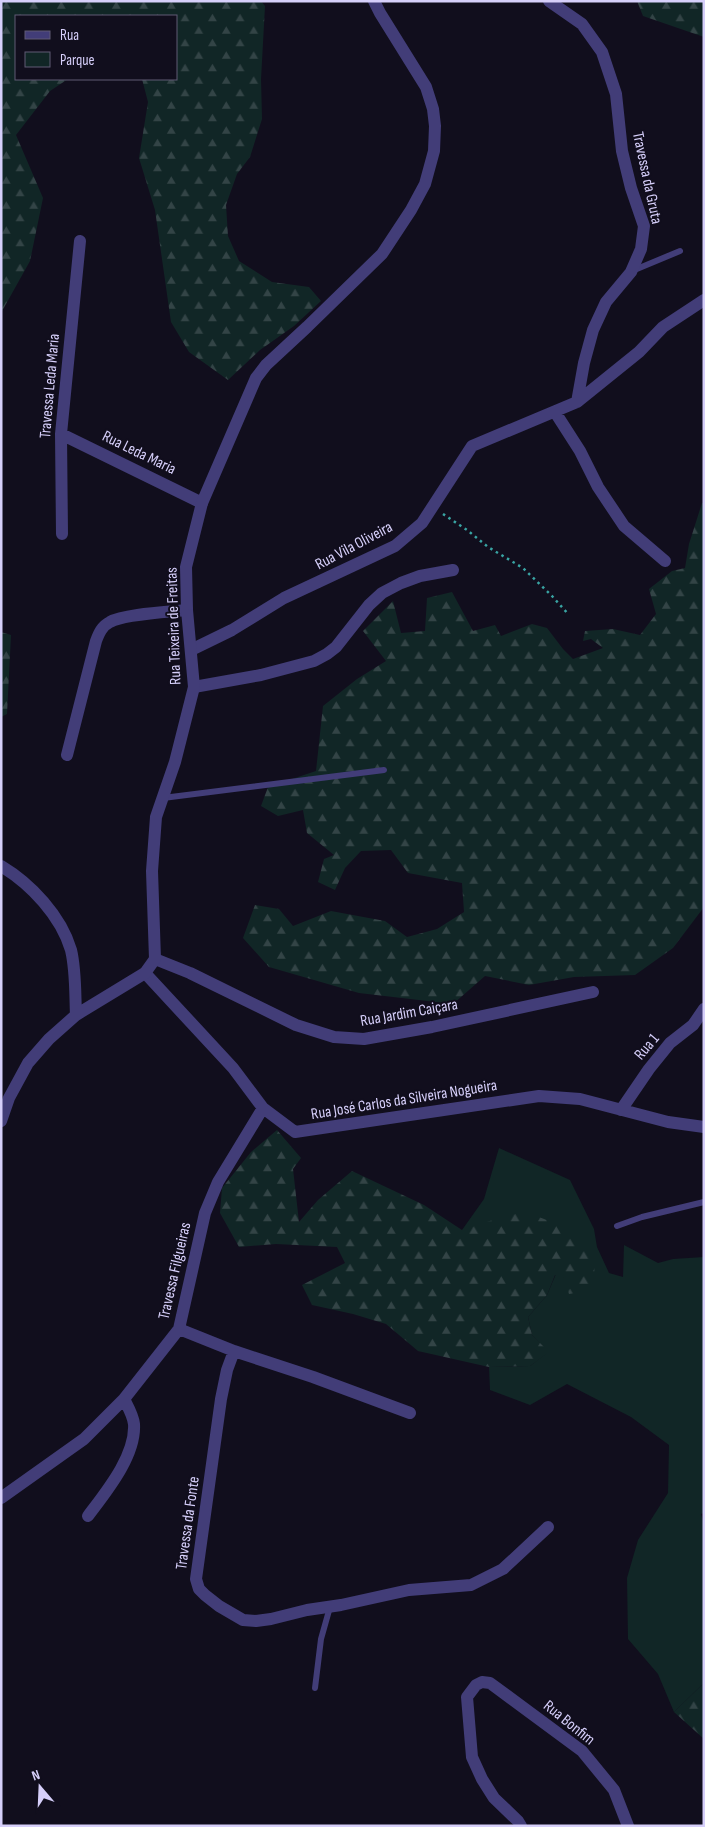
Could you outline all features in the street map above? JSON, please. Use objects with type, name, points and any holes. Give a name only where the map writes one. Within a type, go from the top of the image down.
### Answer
[{"type":"street","name":"Rua Teixeira de Freitas","points":[[155,959],[152,871],[156,817],[175,762],[194,688],[186,566],[202,503],[256,378],[266,364],[382,254],[411,210],[425,184],[434,151],[435,126],[426,87],[374,1]]},
{"type":"street","name":"Travessa da Gruta","points":[[549,1],[582,24],[602,52],[616,94],[622,151],[644,226],[640,249],[631,272],[606,302],[596,323],[584,363],[576,402]]},
{"type":"street","name":"Travessa Leda Maria","points":[[62,534],[61,434],[80,241]]},
{"type":"street","name":"Rua Vila Oliveira","points":[[191,650],[232,630],[284,598],[395,546],[422,523],[472,446],[576,402],[639,352],[663,327],[704,300]]},
{"type":"street","points":[[555,412],[580,451],[603,495],[624,526],[665,561]]},
{"type":"street","name":"Rua Leda Maria","points":[[61,434],[202,503]]},
{"type":"street","points":[[194,688],[261,675],[314,661],[336,647],[369,605],[382,593],[410,579],[453,570]]},
{"type":"street","points":[[67,755],[100,630],[108,623],[119,618],[188,610]]},
{"type":"street","points":[[1,866],[28,887],[48,908],[62,928],[71,951],[75,981],[76,1015]]},
{"type":"street","points":[[1,1121],[9,1098],[28,1063],[49,1039],[76,1015],[144,973],[155,959]]},
{"type":"street","name":"Rua Jardim Caiçara","points":[[155,959],[198,977],[296,1025],[334,1037],[364,1039],[432,1027],[593,992]]},
{"type":"street","name":"Rua José Carlos da Silveira Nogueira","points":[[144,973],[233,1068],[262,1108],[295,1132],[539,1096],[580,1099],[668,1122],[704,1127]]},
{"type":"street","name":"Rua 1","points":[[620,1110],[670,1043],[693,1025],[704,1009]]},
{"type":"street","name":"Travessa Filgueiras","points":[[1,1498],[84,1439],[124,1400],[179,1329],[205,1213],[218,1182],[262,1108]]},
{"type":"street","points":[[179,1329],[234,1351],[313,1377],[410,1413]]},
{"type":"street","name":"Travessa da Fonte","points":[[234,1351],[227,1370],[221,1400],[196,1579],[199,1589],[220,1606],[244,1620],[272,1619],[307,1610],[409,1590],[472,1584],[503,1569],[548,1527]]},
{"type":"street","points":[[88,1516],[115,1479],[130,1449],[134,1424],[124,1400]]},
{"type":"street","name":"Rua Bonfim","points":[[521,1826],[494,1798],[482,1779],[472,1757],[467,1697],[476,1684],[482,1682],[490,1683],[582,1751],[614,1790],[628,1826]]},
{"type":"lane","points":[[631,272],[680,251]]},
{"type":"lane","points":[[163,798],[384,770]]},
{"type":"lane","points":[[617,1226],[642,1217],[704,1202]]},
{"type":"lane","points":[[315,1688],[321,1639],[330,1607]]},
{"type":"path","points":[[433,507],[468,530],[488,547],[522,568],[569,615]]},
{"type":"green space","points":[[1,1],[261,1],[265,6],[261,79],[262,119],[250,157],[237,174],[226,205],[228,236],[239,261],[272,282],[309,287],[321,301],[294,326],[260,350],[228,380],[189,352],[171,322],[155,210],[139,158],[148,102],[142,80],[178,80],[178,15],[15,15],[15,80],[66,80],[50,91],[16,135],[43,198],[30,261],[1,313]]},
{"type":"green space","points":[[637,1],[704,1],[704,37],[643,16]]},
{"type":"green space","points":[[702,503],[704,503],[704,907],[673,948],[635,975],[574,977],[529,985],[485,976],[453,1004],[359,993],[269,967],[243,938],[255,905],[279,909],[293,926],[331,911],[385,921],[407,937],[437,929],[464,912],[462,883],[408,873],[391,850],[361,851],[345,868],[335,890],[318,882],[324,859],[334,855],[307,833],[303,810],[278,816],[261,806],[268,787],[316,771],[323,706],[357,679],[386,661],[363,631],[393,601],[401,633],[425,631],[427,598],[452,592],[473,631],[495,625],[501,636],[532,624],[547,628],[573,659],[603,648],[591,639],[583,641],[585,631],[613,629],[640,635],[656,614],[649,589],[672,571],[685,568],[689,544]]},
{"type":"green space","points":[[1,632],[11,635],[7,714],[1,717]]},
{"type":"green space","points":[[277,1130],[301,1158],[293,1169],[299,1222],[318,1200],[352,1171],[424,1205],[462,1230],[522,1213],[550,1222],[572,1235],[588,1249],[594,1264],[593,1290],[569,1294],[564,1278],[555,1275],[547,1295],[528,1317],[532,1335],[549,1352],[530,1366],[489,1367],[418,1351],[386,1324],[312,1305],[302,1285],[345,1263],[337,1247],[276,1244],[239,1247],[220,1213],[222,1188],[251,1152]]},
{"type":"green space","points":[[499,1148],[570,1180],[594,1229],[597,1247],[609,1273],[623,1277],[624,1245],[658,1263],[673,1259],[704,1257],[704,1513],[701,1514],[704,1524],[704,1683],[674,1712],[658,1674],[628,1639],[627,1578],[638,1540],[668,1493],[669,1445],[631,1417],[567,1384],[530,1405],[490,1390],[489,1367],[530,1366],[548,1352],[532,1335],[528,1317],[547,1295],[556,1274],[592,1290],[462,1230],[484,1199]]},
{"type":"green space","points":[[704,1683],[704,1739],[674,1712]]}]
